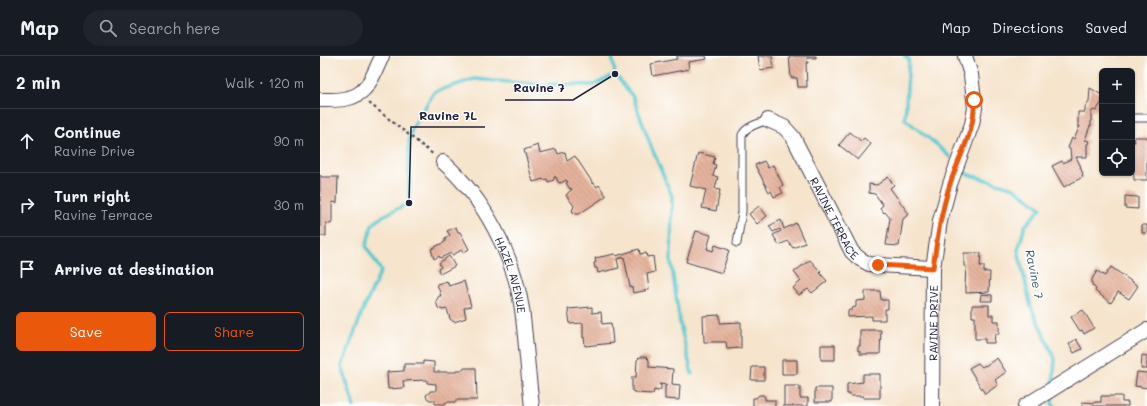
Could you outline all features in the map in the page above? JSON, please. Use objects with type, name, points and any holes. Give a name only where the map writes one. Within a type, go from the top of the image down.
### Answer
[{"type":"street","points":[[320,100],[344,100],[356,96],[363,91],[370,82],[382,56]]},
{"type":"street","name":"RAVINE DRIVE","points":[[932,406],[933,268],[940,221],[950,184],[972,124],[974,108],[972,75],[965,56]]},
{"type":"street","name":"RAVINE TERRACE","points":[[768,120],[784,127],[793,137],[852,252],[869,264],[933,268]]},
{"type":"street","name":"HAZEL AVENUE","points":[[443,162],[456,173],[474,195],[507,254],[517,286],[522,310],[532,406]]},
{"type":"street","points":[[1025,406],[1147,330]]},
{"type":"lane","points":[[1135,118],[1147,118]]},
{"type":"lane","points":[[737,243],[742,212],[742,136],[744,131],[768,120]]},
{"type":"path","points":[[380,110],[443,162]]},
{"type":"building","points":[[677,56],[706,56],[707,59],[688,62],[689,69],[653,76],[651,64],[677,59]]},
{"type":"building","points":[[758,56],[772,56],[774,68],[760,70]]},
{"type":"building","points":[[789,56],[816,56],[816,58],[807,58],[807,87],[798,87],[797,78],[791,78]]},
{"type":"building","points":[[1090,88],[1099,93],[1099,106],[1096,111],[1093,110],[1091,113],[1091,126],[1085,140],[1089,141],[1087,144],[1087,157],[1076,157],[1081,167],[1083,177],[1064,187],[1052,166],[1062,161],[1063,163],[1071,159],[1070,149],[1068,148],[1072,138],[1074,139],[1080,126],[1078,126],[1078,112],[1085,112],[1085,107],[1089,101]]},
{"type":"building","points":[[850,132],[861,141],[864,138],[871,144],[858,160],[839,145]]},
{"type":"building","points":[[1135,137],[1147,137],[1147,180],[1134,180]]},
{"type":"building","points":[[538,145],[540,153],[556,149],[558,154],[565,152],[567,161],[575,156],[592,184],[594,183],[597,187],[599,185],[606,196],[579,214],[575,214],[572,211],[574,206],[566,195],[572,189],[570,189],[566,183],[568,182],[566,180],[561,183],[558,182],[556,177],[554,177],[554,180],[548,182],[547,179],[543,179],[533,182],[524,150]]},
{"type":"building","points":[[698,153],[715,157],[713,164],[716,165],[713,176],[718,177],[715,189],[720,190],[716,211],[702,208],[706,190],[690,186]]},
{"type":"building","points":[[764,161],[768,168],[773,165],[783,185],[780,187],[783,193],[774,197],[771,191],[769,192],[755,165]]},
{"type":"building","points":[[320,175],[322,177],[338,177],[337,203],[332,202],[332,222],[331,224],[326,223],[326,236],[320,236]]},
{"type":"building","points":[[888,177],[894,185],[890,188],[909,214],[903,219],[899,246],[886,245],[890,218],[880,208],[883,205],[875,194],[869,193],[869,184],[877,185]]},
{"type":"building","points":[[1125,196],[1138,197],[1138,209],[1125,208]]},
{"type":"building","points":[[759,206],[767,216],[757,224],[749,214]]},
{"type":"building","points":[[781,220],[784,229],[796,223],[805,243],[793,248],[788,241],[779,245],[773,235],[781,231],[780,229],[773,232],[769,226]]},
{"type":"building","points":[[1142,225],[1147,225],[1147,233],[1142,233]]},
{"type":"building","points":[[456,227],[469,249],[463,253],[462,250],[452,255],[451,253],[434,259],[431,249],[445,242],[445,239],[450,235],[447,231]]},
{"type":"building","points":[[696,231],[711,235],[707,249],[713,251],[715,245],[729,250],[722,273],[686,262]]},
{"type":"building","points":[[639,249],[640,254],[646,253],[647,257],[653,256],[655,272],[647,274],[649,290],[633,293],[632,287],[630,287],[624,257],[617,259],[619,268],[598,273],[597,268],[595,268],[595,258],[615,254],[616,256]]},
{"type":"building","points":[[964,253],[981,253],[980,266],[984,266],[984,272],[990,272],[989,292],[966,293],[966,266],[964,266]]},
{"type":"building","points":[[449,256],[455,266],[440,274],[438,269],[441,267],[439,263]]},
{"type":"building","points":[[810,260],[827,281],[812,293],[808,289],[799,295],[793,288],[801,281],[794,272]]},
{"type":"building","points":[[1111,267],[1138,286],[1129,299],[1118,292],[1111,303],[1095,291],[1096,289],[1092,285],[1092,279],[1097,271],[1105,276]]},
{"type":"building","points":[[447,281],[449,286],[464,281],[471,306],[464,308],[466,318],[454,322],[450,319],[447,309],[443,310],[438,308],[436,301],[439,296],[441,296],[437,284]]},
{"type":"building","points":[[865,291],[880,291],[881,300],[888,300],[888,309],[885,309],[885,320],[872,320],[872,316],[848,317],[848,310],[852,310],[852,308],[856,307],[856,301],[865,300]]},
{"type":"building","points":[[981,294],[992,295],[992,301],[980,301]]},
{"type":"building","points":[[972,305],[989,305],[989,315],[993,315],[993,321],[999,321],[999,334],[995,334],[994,343],[985,343],[985,339],[975,339],[975,317],[972,317]]},
{"type":"building","points":[[592,307],[592,313],[601,312],[602,324],[611,323],[613,343],[585,346],[584,337],[583,338],[583,323],[570,324],[568,309]]},
{"type":"building","points":[[1083,310],[1094,328],[1084,334],[1082,330],[1080,331],[1071,317]]},
{"type":"building","points":[[720,315],[720,323],[741,322],[741,348],[727,349],[726,342],[704,342],[703,316]]},
{"type":"building","points":[[860,330],[881,330],[880,354],[860,354],[860,351],[858,351],[858,346],[860,346]]},
{"type":"building","points":[[1076,339],[1082,349],[1074,353],[1069,344]]},
{"type":"building","points":[[821,345],[835,345],[835,360],[821,360]]},
{"type":"building","points":[[1142,355],[1147,356],[1147,369],[1141,369]]},
{"type":"building","points":[[640,357],[646,357],[649,360],[649,367],[673,369],[672,384],[680,385],[679,400],[665,399],[665,386],[667,385],[659,384],[661,389],[658,391],[654,390],[653,394],[636,393],[632,391],[632,377],[636,377],[637,360]]},
{"type":"building","points":[[997,358],[1006,372],[995,380],[998,385],[985,394],[969,368],[978,363],[982,367],[985,366]]},
{"type":"building","points":[[782,360],[797,360],[797,374],[782,374]]},
{"type":"building","points":[[423,361],[434,362],[434,372],[456,372],[456,370],[463,370],[463,368],[476,368],[477,400],[456,400],[456,402],[446,402],[446,404],[435,404],[435,400],[430,400],[426,395],[430,391],[436,391],[436,384],[427,383],[427,380],[403,381],[404,388],[388,389],[387,372],[404,371],[404,364],[423,364]]},
{"type":"building","points":[[752,367],[764,367],[764,380],[751,380]]},
{"type":"building","points":[[1137,372],[1147,373],[1147,388],[1135,386]]},
{"type":"building","points":[[863,374],[880,374],[880,398],[863,398],[863,396],[850,396],[850,394],[847,394],[847,384],[863,382]]},
{"type":"building","points":[[784,386],[800,386],[800,398],[808,398],[808,406],[784,406]]},
{"type":"building","points":[[815,388],[832,388],[832,402],[815,402]]},
{"type":"building","points":[[759,395],[763,395],[765,400],[775,400],[775,406],[753,406],[753,398],[756,398]]},
{"type":"building","points":[[1101,396],[1122,396],[1122,402],[1128,402],[1128,406],[1082,406],[1082,402],[1101,402]]},
{"type":"waterway","name":"Ravine 7","points":[[612,56],[615,74],[633,97],[651,146],[672,196],[671,262],[680,324],[692,374]]},
{"type":"waterway","name":"Ravine 7","points":[[905,56],[909,59],[905,119],[950,157]]},
{"type":"waterway","points":[[354,406],[342,366],[363,310],[381,271],[366,246],[372,225],[383,216],[409,203],[409,141],[412,129],[434,92],[474,79],[533,84],[594,85],[615,74]]},
{"type":"waterway","name":"Ravine 7","points":[[965,172],[967,174],[1014,188],[1041,208],[1025,226],[1018,250],[1031,307],[1055,359],[1053,384]]},
{"type":"waterway","name":"Ravine 7","points":[[1053,392],[1052,404],[1055,406]]},
{"type":"place","name":"Ravine 7","points":[[615,74]]},
{"type":"place","name":"Ravine 7L","points":[[409,203]]},
{"type":"route","points":[[878,265],[933,268],[940,221],[950,184],[972,124],[974,100]]}]
